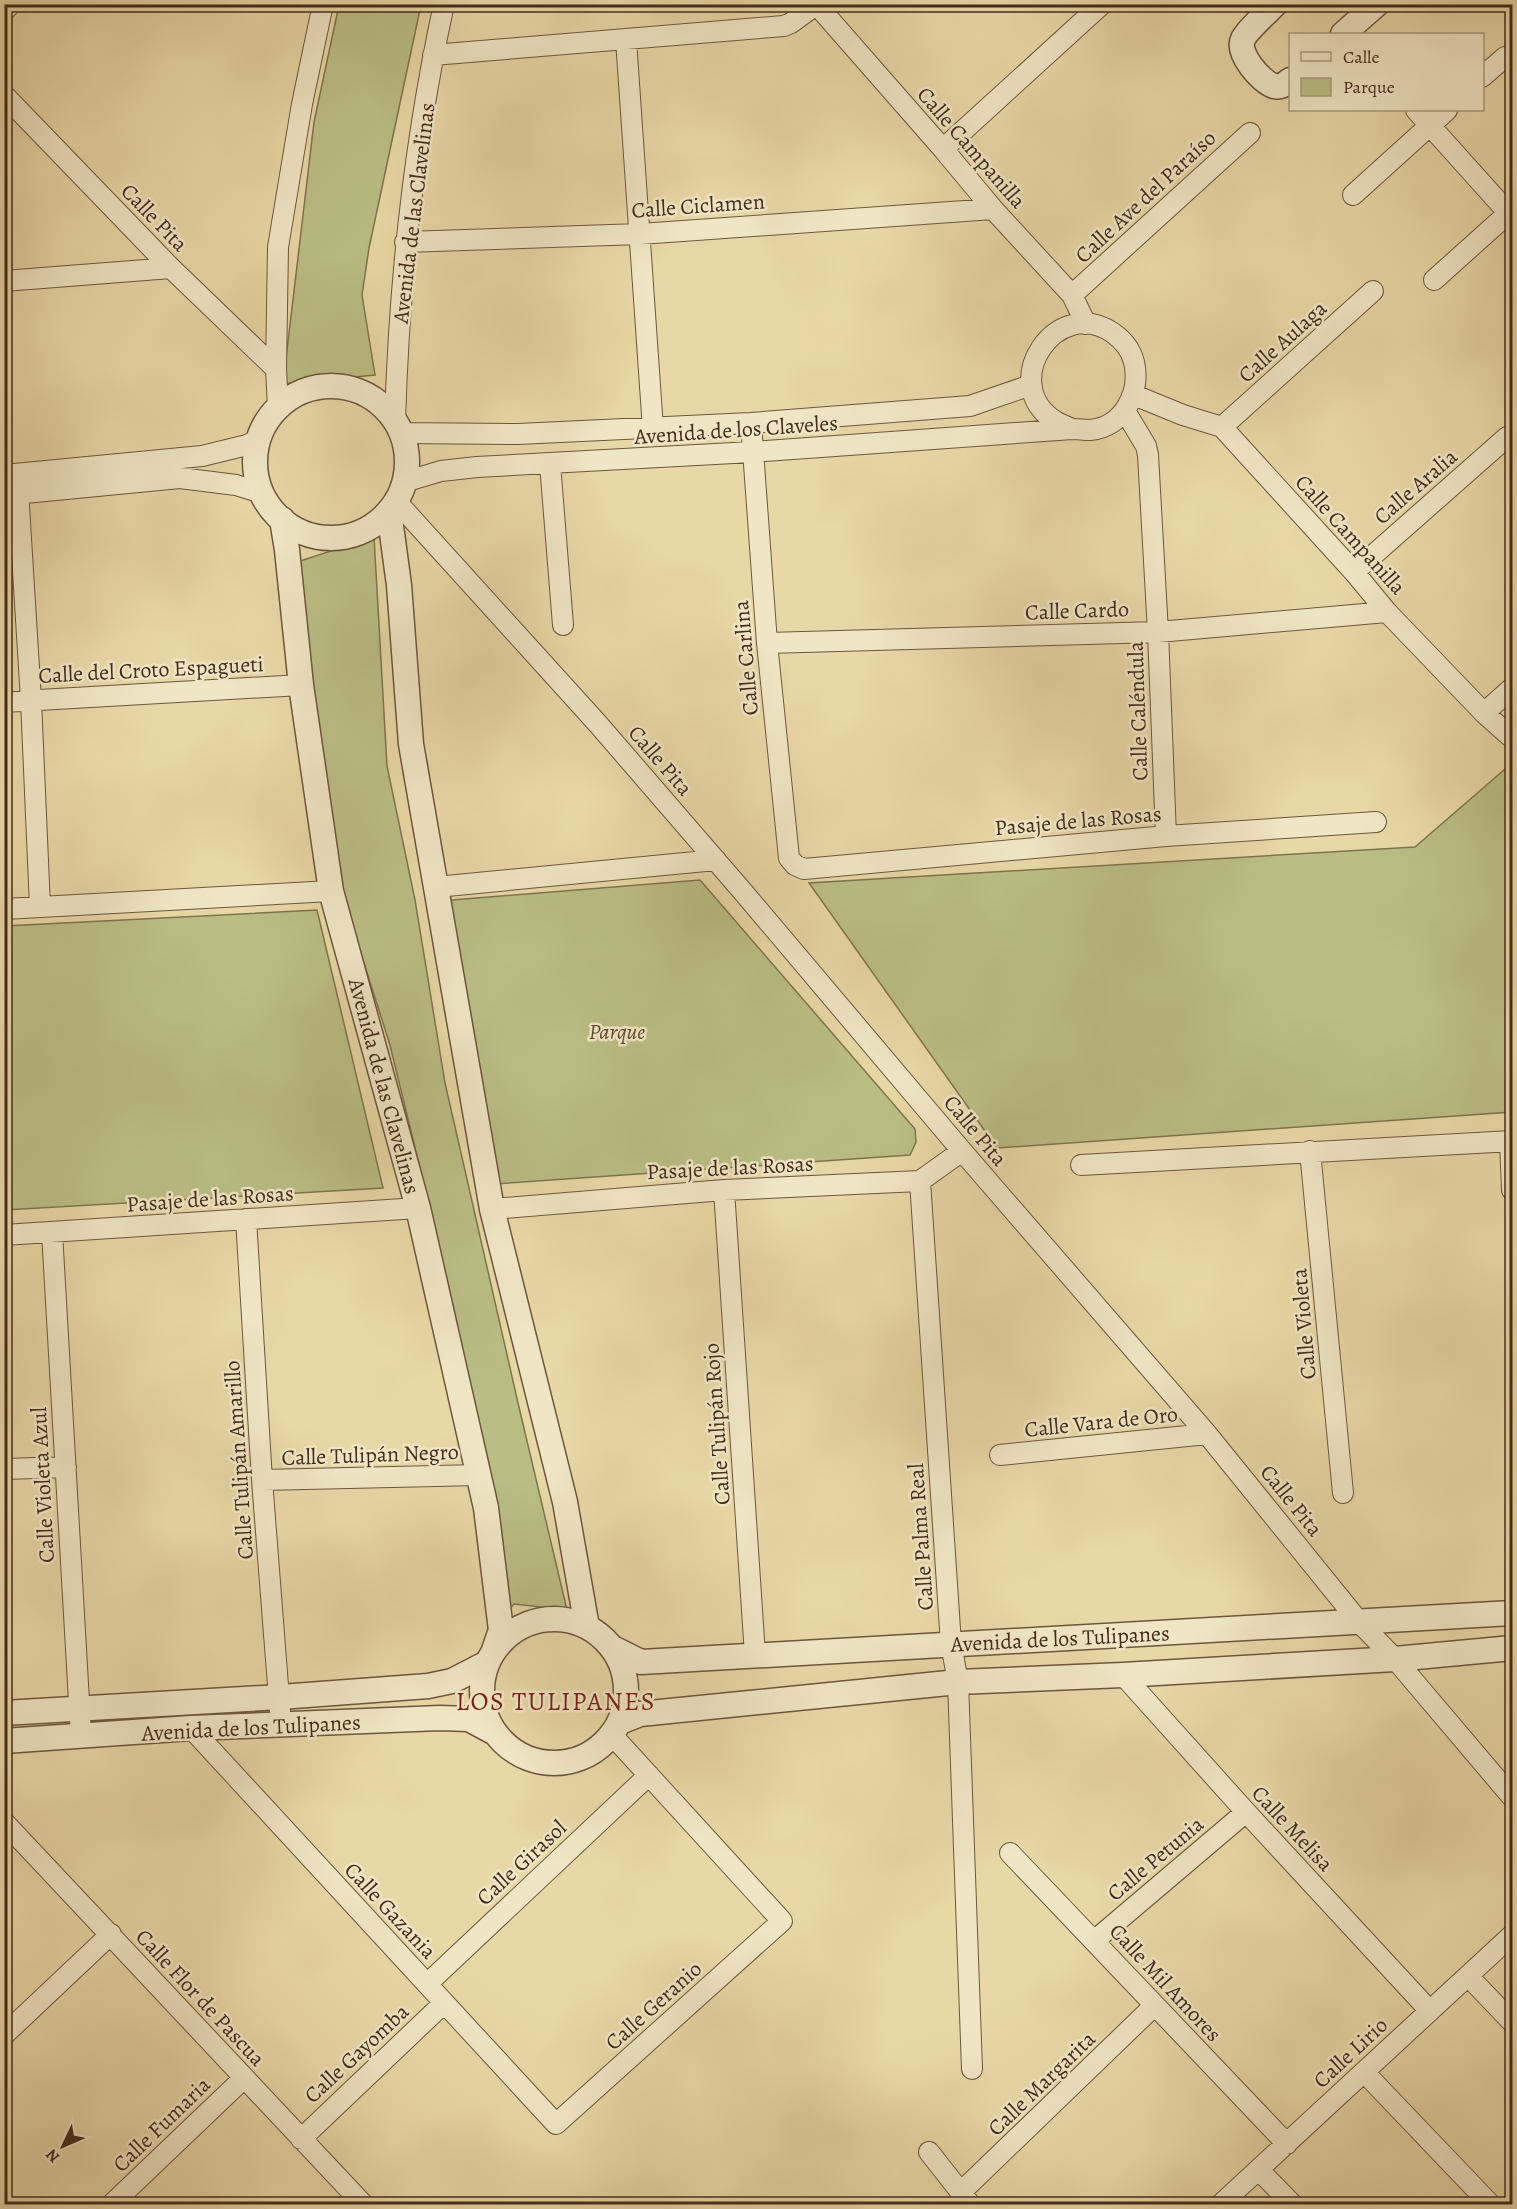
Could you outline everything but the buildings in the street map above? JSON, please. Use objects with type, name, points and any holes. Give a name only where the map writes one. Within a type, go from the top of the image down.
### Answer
[{"type":"street","points":[[4,11],[11,4]]},
{"type":"street","points":[[278,407],[276,369],[278,247],[302,104],[323,4]]},
{"type":"street","name":"Avenida de las Clavelinas","points":[[398,428],[405,242],[433,55],[444,4]]},
{"type":"street","points":[[943,149],[1101,4]]},
{"type":"street","points":[[1275,4],[1243,39],[1241,48],[1244,57],[1266,81],[1275,86],[1284,85],[1289,81]]},
{"type":"street","points":[[1346,33],[1377,4]]},
{"type":"street","points":[[433,55],[784,26],[816,5]]},
{"type":"street","name":"Calle Campanilla","points":[[816,5],[993,209],[1072,295],[1086,324]]},
{"type":"street","points":[[626,40],[653,429]]},
{"type":"street","points":[[1484,75],[1505,57]]},
{"type":"street","name":"Calle Pita","points":[[4,95],[171,268],[276,369]]},
{"type":"street","points":[[1417,111],[1511,213],[1434,280]]},
{"type":"street","points":[[1353,195],[1446,111]]},
{"type":"street","name":"Calle Ave del Paraíso","points":[[1072,295],[1250,133]]},
{"type":"street","name":"Calle Ciclamen","points":[[405,242],[639,234],[993,209]]},
{"type":"street","points":[[4,281],[171,268]]},
{"type":"street","name":"Calle Aulaga","points":[[1222,427],[1373,291]]},
{"type":"street","points":[[1086,324],[1106,328],[1122,340],[1132,356],[1137,375],[1129,403],[1110,424],[1091,430],[1072,429],[1054,421],[1039,405],[1031,385],[1032,366],[1038,349],[1051,335],[1068,326],[1086,324]]},
{"type":"street","name":"Avenida de los Claveles","points":[[398,428],[518,434],[751,423],[969,406],[1031,385]]},
{"type":"street","points":[[397,498],[370,527],[358,533],[331,538],[305,533],[282,519],[262,493],[255,466],[259,439],[267,422],[278,407],[302,392],[330,386],[344,387],[371,398],[382,407],[398,428],[406,457],[397,498],[399,585],[411,744],[492,1209],[564,1502],[587,1628]]},
{"type":"street","points":[[1129,403],[1183,415],[1222,427]]},
{"type":"street","name":"Calle Caléndula","points":[[1129,403],[1148,455],[1166,836]]},
{"type":"street","name":"Calle Carlina","points":[[751,423],[766,643],[789,858]]},
{"type":"street","name":"Calle Campanilla","points":[[1222,427],[1354,572],[1387,612],[1484,713],[1512,738]]},
{"type":"street","name":"Avenida de los Claveles","points":[[397,498],[441,471],[465,468],[752,452],[1072,429]]},
{"type":"street","name":"Calle Aralia","points":[[1354,572],[1507,437]]},
{"type":"street","points":[[40,907],[31,700],[11,474],[202,456],[248,445],[259,439]]},
{"type":"street","points":[[550,464],[563,625]]},
{"type":"street","points":[[11,494],[180,478],[236,485],[262,493]]},
{"type":"street","name":"Calle Pita","points":[[397,498],[716,860],[962,1151],[1207,1434],[1360,1623],[1395,1659],[1512,1797]]},
{"type":"street","name":"Avenida de las Clavelinas","points":[[282,519],[301,684],[331,891],[418,1208],[486,1508],[501,1630],[490,1656]]},
{"type":"street","name":"Calle Cardo","points":[[766,643],[1158,632],[1387,612]]},
{"type":"street","name":"Calle del Croto Espagueti","points":[[4,702],[301,684]]},
{"type":"street","points":[[1484,713],[1512,688]]},
{"type":"street","name":"Pasaje de las Rosas","points":[[789,858],[795,865],[804,869],[1166,836],[1376,822]]},
{"type":"street","points":[[436,887],[716,860]]},
{"type":"street","points":[[4,909],[331,891]]},
{"type":"street","points":[[1081,1165],[1511,1141],[1512,1190]]},
{"type":"street","points":[[920,1181],[962,1151]]},
{"type":"street","name":"Calle Violeta","points":[[1310,1151],[1343,1493]]},
{"type":"street","name":"Pasaje de las Rosas","points":[[492,1209],[724,1190],[920,1181]]},
{"type":"street","name":"Calle Palma Real","points":[[920,1181],[951,1644],[958,1682],[972,2069]]},
{"type":"street","name":"Calle Tulipán Rojo","points":[[724,1190],[755,1655]]},
{"type":"street","name":"Pasaje de las Rosas","points":[[4,1235],[418,1208]]},
{"type":"street","name":"Calle Tulipán Amarillo","points":[[246,1219],[262,1480],[281,1724]]},
{"type":"street","name":"Calle Violeta Azul","points":[[52,1232],[81,1736]]},
{"type":"street","name":"Calle Vara de Oro","points":[[1000,1455],[1207,1434]]},
{"type":"street","points":[[4,1468],[66,1467]]},
{"type":"street","name":"Calle Tulipán Negro","points":[[262,1480],[479,1475]]},
{"type":"street","name":"Avenida de los Tulipanes","points":[[611,1647],[640,1662],[1512,1613]]},
{"type":"street","points":[[557,1619],[587,1628],[611,1647],[624,1676],[625,1707],[616,1728],[589,1755],[559,1764],[544,1763],[516,1754],[495,1733],[483,1706],[482,1677],[490,1656],[515,1630],[542,1620],[557,1619]]},
{"type":"street","name":"Avenida de los Tulipanes","points":[[616,1728],[640,1714],[958,1682],[1395,1659],[1512,1648]]},
{"type":"street","name":"Avenida de los Tulipanes","points":[[4,1713],[428,1686],[452,1681],[490,1656]]},
{"type":"street","name":"Calle Melisa","points":[[1123,1675],[1430,2011]]},
{"type":"street","name":"Avenida de los Tulipanes","points":[[4,1741],[191,1728],[440,1718],[469,1719],[495,1733]]},
{"type":"street","name":"Calle Gazania","points":[[191,1728],[556,2124]]},
{"type":"street","points":[[616,1728],[649,1775]]},
{"type":"street","name":"Calle Geranio","points":[[556,2124],[782,1921],[649,1775]]},
{"type":"street","name":"Calle Girasol","points":[[427,1984],[649,1775]]},
{"type":"street","name":"Calle Petunia","points":[[1094,1941],[1246,1812]]},
{"type":"street","name":"Calle Flor de Pascua","points":[[4,1822],[363,2205]]},
{"type":"street","name":"Calle Mil Amores","points":[[1010,1853],[1287,2144]]},
{"type":"street","points":[[4,2035],[111,1935]]},
{"type":"street","name":"Calle Lirio","points":[[1221,2205],[1512,1935]]},
{"type":"street","points":[[1468,1976],[1512,2022]]},
{"type":"street","name":"Calle Gayomba","points":[[301,2139],[444,2003]]},
{"type":"street","name":"Calle Margarita","points":[[965,2199],[1154,2006]]},
{"type":"street","points":[[1364,2072],[1490,2205]]},
{"type":"street","name":"Calle Fumaria","points":[[112,2205],[244,2078]]},
{"type":"street","points":[[929,2152],[965,2199]]},
{"type":"street","points":[[1259,2170],[1292,2205]]},
{"type":"green space","points":[[339,5],[421,5],[369,248],[362,295],[375,375],[283,384],[314,122]]},
{"type":"green space","points":[[374,537],[387,766],[415,900],[445,1083],[567,1610],[514,1604],[506,1613],[427,1197],[390,1045],[337,878],[297,562]]},
{"type":"green space","points":[[1512,763],[1512,1112],[997,1148],[809,883],[1415,847]]},
{"type":"green space","name":"Parque","points":[[700,880],[915,1129],[916,1142],[910,1155],[494,1184],[440,901]]},
{"type":"green space","points":[[317,910],[383,1188],[5,1210],[5,926]]},
{"type":"district","name":"LOS TULIPANES","points":[[556,1701]]}]
